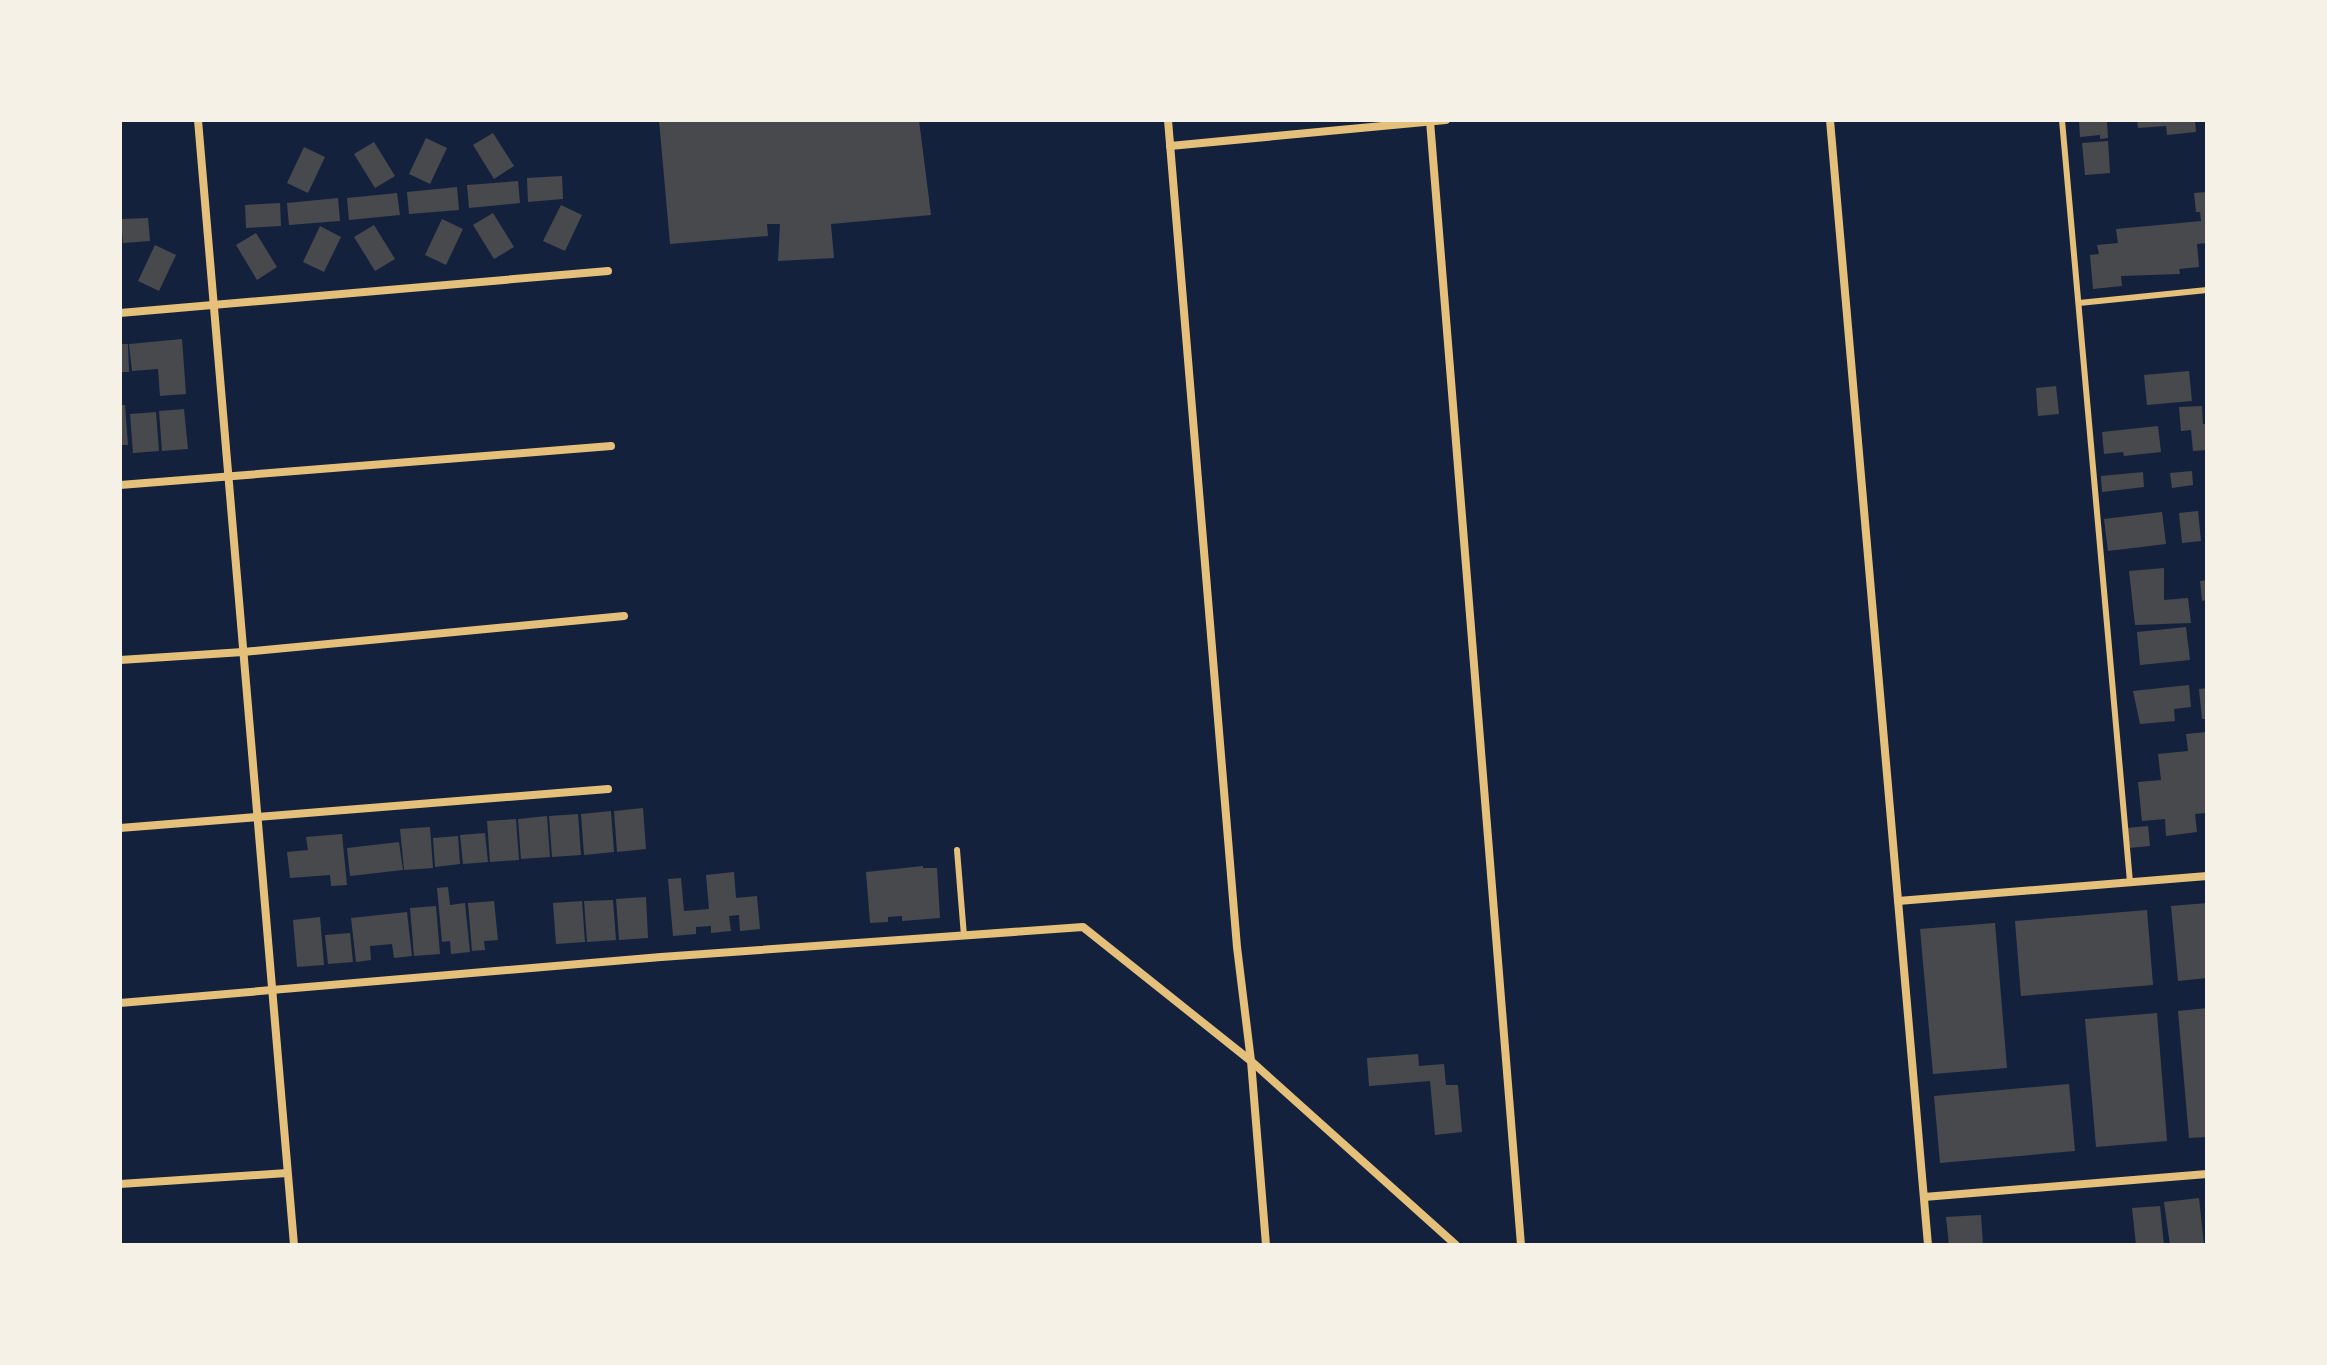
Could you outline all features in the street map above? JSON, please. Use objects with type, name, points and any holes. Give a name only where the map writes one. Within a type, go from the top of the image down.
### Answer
[{"type":"street","points":[[198,120],[294,1245]]},
{"type":"street","points":[[1168,120],[1236,931],[1251,1061],[1266,1245]]},
{"type":"street","points":[[1170,146],[1446,120]]},
{"type":"street","points":[[1830,120],[1928,1245]]},
{"type":"street","points":[[1430,121],[1521,1245]]},
{"type":"street","points":[[120,313],[608,271]]},
{"type":"street","points":[[120,485],[611,446]]},
{"type":"street","points":[[120,660],[243,652],[624,616]]},
{"type":"street","points":[[120,828],[608,789]]},
{"type":"street","points":[[1898,901],[2207,876]]},
{"type":"street","points":[[120,1003],[661,957],[1083,927],[1251,1061],[1456,1245]]},
{"type":"street","points":[[120,1184],[287,1173]]},
{"type":"street","points":[[1924,1197],[2207,1174]]},
{"type":"lane","points":[[2062,120],[2130,882]]},
{"type":"lane","points":[[2079,303],[2207,290]]},
{"type":"lane","points":[[957,850],[964,936]]},
{"type":"building","points":[[659,120],[919,120],[931,215],[831,224],[834,258],[778,261],[780,224],[767,224],[768,236],[670,244]]},
{"type":"building","points":[[2079,120],[2107,120],[2108,138],[2100,139],[2100,135],[2080,137]]},
{"type":"building","points":[[2137,120],[2195,120],[2196,132],[2167,135],[2166,126],[2138,128]]},
{"type":"building","points":[[493,133],[514,166],[494,179],[473,145]]},
{"type":"building","points":[[426,138],[447,148],[430,184],[409,174]]},
{"type":"building","points":[[2108,141],[2110,173],[2085,175],[2082,143]]},
{"type":"building","points":[[374,142],[395,176],[375,188],[354,154]]},
{"type":"building","points":[[304,147],[325,157],[308,193],[287,183]]},
{"type":"building","points":[[562,176],[563,199],[528,202],[527,178]]},
{"type":"building","points":[[518,181],[520,203],[469,208],[467,185]]},
{"type":"building","points":[[457,187],[459,210],[409,214],[407,192]]},
{"type":"building","points":[[2207,192],[2207,243],[2197,244],[2199,267],[2179,269],[2180,274],[2121,276],[2122,286],[2093,289],[2090,255],[2099,254],[2097,245],[2118,243],[2116,229],[2201,221],[2200,212],[2196,212],[2194,193]]},
{"type":"building","points":[[397,193],[400,215],[349,220],[347,198]]},
{"type":"building","points":[[338,198],[340,221],[289,225],[287,203]]},
{"type":"building","points":[[280,203],[281,226],[246,228],[245,205]]},
{"type":"building","points":[[561,205],[582,215],[565,251],[543,241]]},
{"type":"building","points":[[493,213],[514,247],[494,259],[473,225]]},
{"type":"building","points":[[148,218],[150,241],[123,243],[121,219]]},
{"type":"building","points":[[442,219],[463,229],[446,265],[425,255]]},
{"type":"building","points":[[374,225],[395,259],[375,271],[354,237]]},
{"type":"building","points":[[320,226],[341,237],[324,272],[303,262]]},
{"type":"building","points":[[256,233],[277,267],[257,280],[236,245]]},
{"type":"building","points":[[155,245],[176,255],[159,291],[138,281]]},
{"type":"building","points":[[182,339],[186,394],[160,396],[158,369],[132,371],[129,344]]},
{"type":"building","points":[[120,344],[128,344],[129,372],[120,372]]},
{"type":"building","points":[[2189,371],[2192,401],[2147,405],[2144,375]]},
{"type":"building","points":[[2056,386],[2059,414],[2038,416],[2036,388]]},
{"type":"building","points":[[120,405],[125,405],[128,445],[120,445]]},
{"type":"building","points":[[2202,406],[2203,424],[2207,424],[2207,450],[2193,451],[2191,430],[2181,431],[2179,407]]},
{"type":"building","points":[[184,409],[188,449],[162,451],[159,411]]},
{"type":"building","points":[[156,412],[159,451],[133,453],[130,414]]},
{"type":"building","points":[[2158,426],[2161,452],[2124,456],[2123,452],[2104,454],[2102,432]]},
{"type":"building","points":[[2192,471],[2193,485],[2172,488],[2170,473]]},
{"type":"building","points":[[2143,472],[2144,487],[2102,492],[2101,476]]},
{"type":"building","points":[[2198,511],[2201,541],[2182,543],[2179,513]]},
{"type":"building","points":[[2162,512],[2166,544],[2108,551],[2104,519]]},
{"type":"building","points":[[2164,568],[2164,600],[2188,598],[2191,623],[2135,625],[2129,571]]},
{"type":"building","points":[[2207,580],[2207,600],[2202,601],[2200,581]]},
{"type":"building","points":[[2186,627],[2190,660],[2140,665],[2137,632]]},
{"type":"building","points":[[2189,685],[2191,707],[2174,709],[2175,721],[2140,724],[2133,691]]},
{"type":"building","points":[[2207,688],[2207,719],[2202,719],[2199,689]]},
{"type":"building","points":[[2207,732],[2207,813],[2195,814],[2197,832],[2166,836],[2165,819],[2142,821],[2138,782],[2161,780],[2158,754],[2188,751],[2186,734]]},
{"type":"building","points":[[643,808],[646,849],[617,852],[614,811]]},
{"type":"building","points":[[611,811],[614,852],[584,855],[581,814]]},
{"type":"building","points":[[578,814],[581,855],[552,857],[549,816]]},
{"type":"building","points":[[547,816],[550,857],[521,859],[518,819]]},
{"type":"building","points":[[516,819],[519,860],[490,862],[487,821]]},
{"type":"building","points":[[2148,826],[2150,846],[2129,848],[2127,828]]},
{"type":"building","points":[[430,827],[433,868],[404,870],[400,829]]},
{"type":"building","points":[[485,833],[488,862],[463,864],[460,835]]},
{"type":"building","points":[[342,834],[347,885],[331,886],[330,875],[290,878],[287,852],[308,850],[306,837]]},
{"type":"building","points":[[458,836],[460,864],[435,867],[433,838]]},
{"type":"building","points":[[399,842],[403,870],[350,876],[347,848]]},
{"type":"building","points":[[923,866],[937,868],[940,918],[902,921],[902,916],[888,917],[888,922],[870,923],[866,872]]},
{"type":"building","points":[[734,872],[736,898],[757,896],[760,929],[740,931],[739,915],[729,916],[731,931],[711,933],[711,926],[696,927],[696,934],[673,936],[668,879],[681,878],[684,911],[709,909],[706,875]]},
{"type":"building","points":[[448,887],[450,905],[465,903],[470,952],[451,954],[450,941],[442,942],[437,888]]},
{"type":"building","points":[[646,897],[648,938],[619,940],[616,899]]},
{"type":"building","points":[[613,900],[616,940],[587,942],[584,901]]},
{"type":"building","points":[[494,901],[498,940],[484,941],[485,950],[472,951],[468,903]]},
{"type":"building","points":[[582,901],[585,942],[556,944],[553,903]]},
{"type":"building","points":[[2207,903],[2207,978],[2178,981],[2171,906]]},
{"type":"building","points":[[436,906],[440,954],[414,956],[410,908]]},
{"type":"building","points":[[2147,910],[2153,985],[2021,996],[2015,921]]},
{"type":"building","points":[[407,912],[412,956],[394,958],[392,944],[370,946],[371,960],[356,962],[351,918]]},
{"type":"building","points":[[320,917],[324,965],[297,967],[293,920]]},
{"type":"building","points":[[1995,923],[2007,1068],[1933,1074],[1920,929]]},
{"type":"building","points":[[350,933],[353,962],[328,964],[325,935]]},
{"type":"building","points":[[2207,1008],[2207,1137],[2189,1138],[2178,1011]]},
{"type":"building","points":[[2157,1013],[2167,1141],[2096,1147],[2085,1019]]},
{"type":"building","points":[[1418,1054],[1419,1066],[1444,1064],[1446,1085],[1458,1085],[1462,1132],[1435,1135],[1430,1081],[1369,1086],[1367,1058]]},
{"type":"building","points":[[2069,1084],[2075,1151],[1940,1163],[1934,1096]]},
{"type":"building","points":[[2199,1198],[2204,1245],[2170,1245],[2164,1202]]},
{"type":"building","points":[[2160,1206],[2164,1245],[2136,1245],[2132,1208]]},
{"type":"building","points":[[1981,1215],[1983,1245],[1949,1245],[1946,1217]]}]
